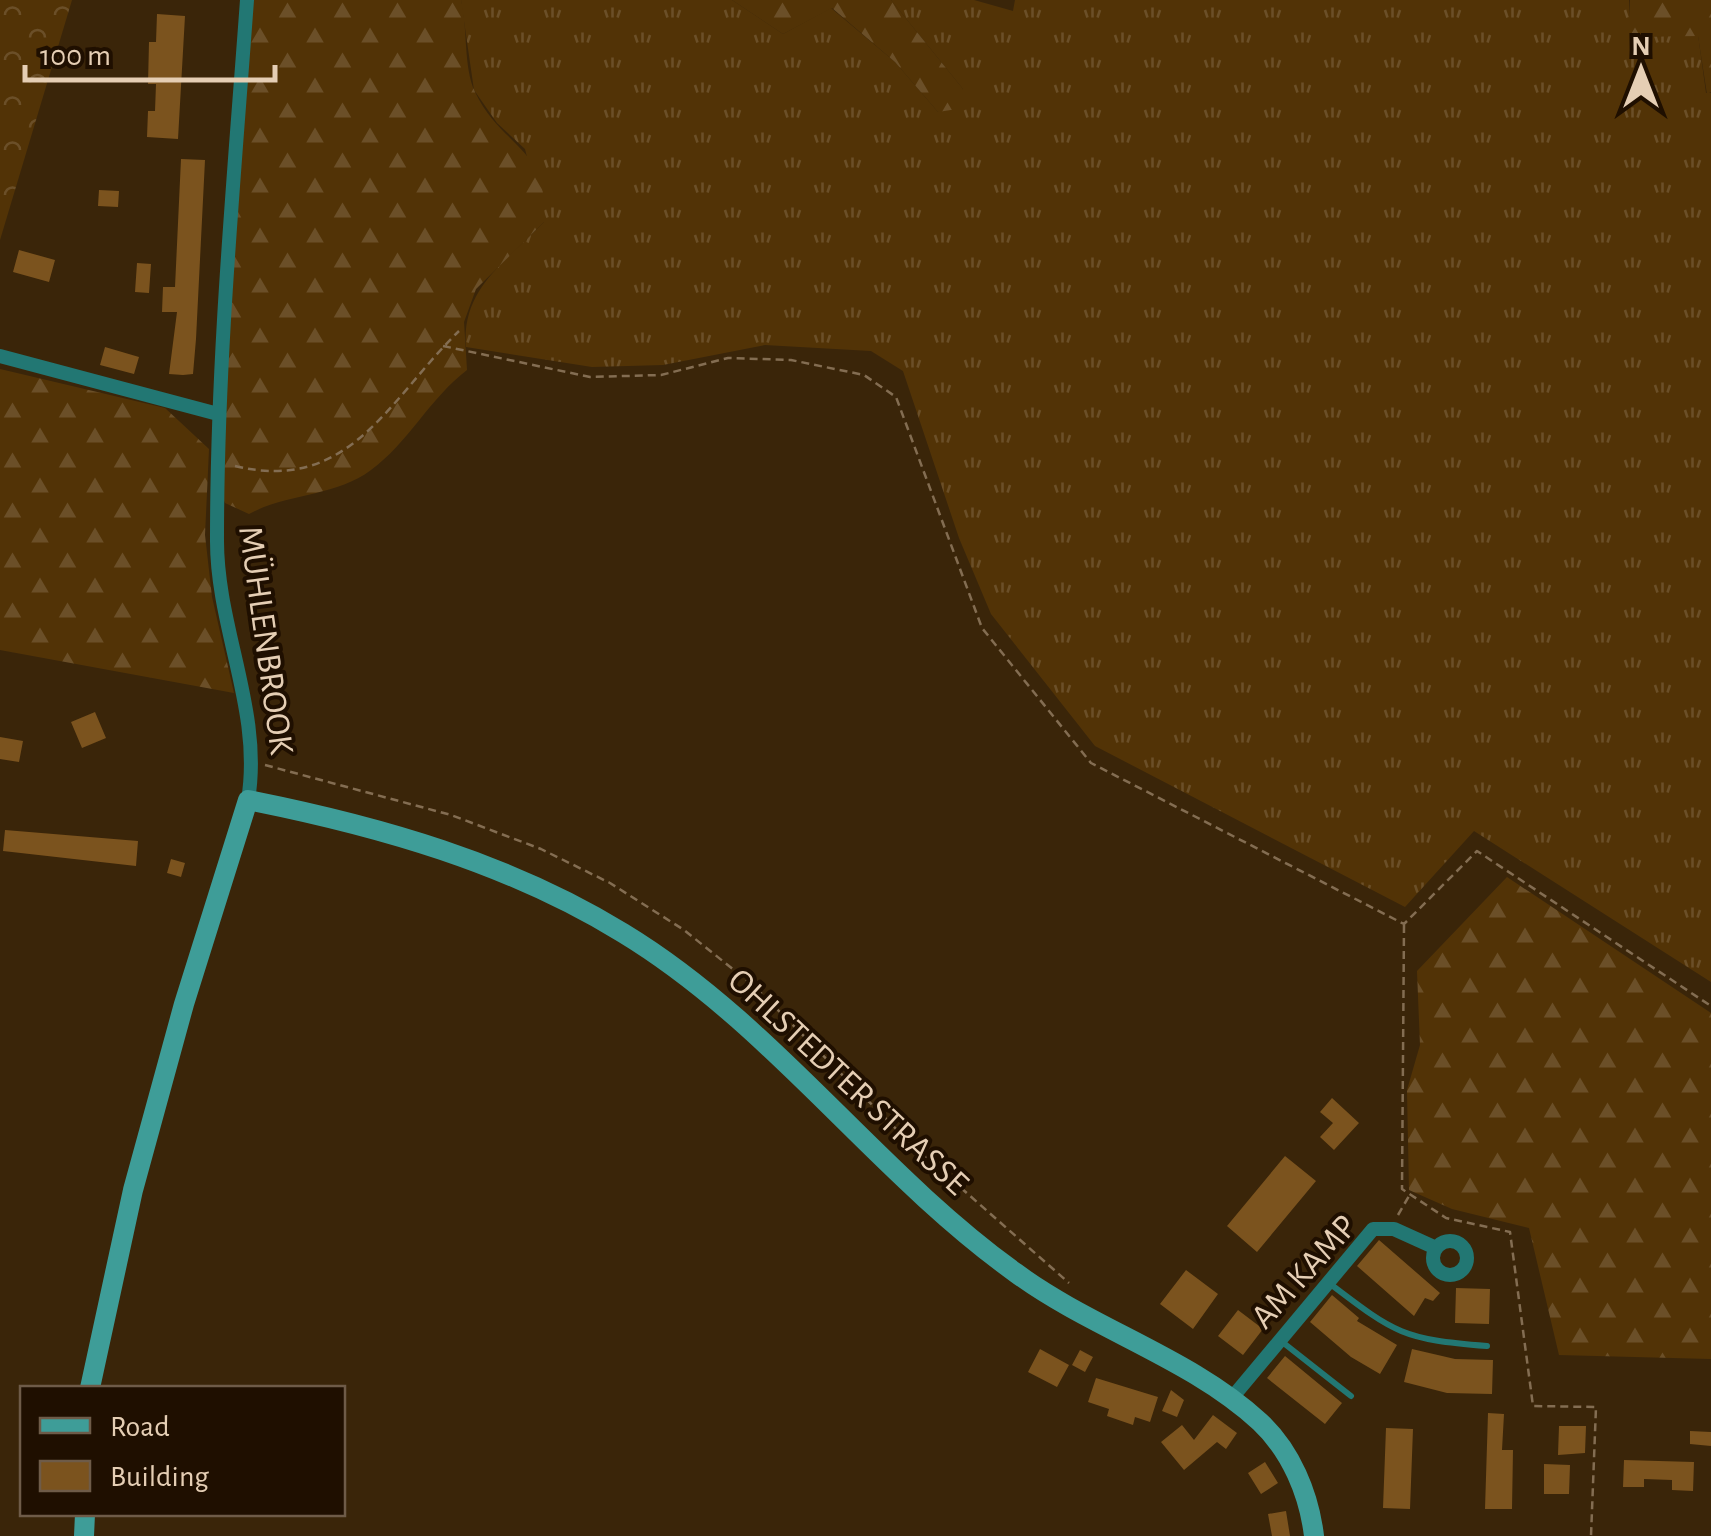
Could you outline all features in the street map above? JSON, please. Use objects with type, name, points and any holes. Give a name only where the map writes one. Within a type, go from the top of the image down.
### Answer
[{"type":"street","name":"MÜHLENBROOK","points":[[90,1386],[143,1153],[184,1004],[248,800],[254,767],[224,608],[216,542],[218,414],[247,0]]},
{"type":"street","points":[[0,356],[218,414]]},
{"type":"street","name":"OHLSTEDTER STRASSE","points":[[248,800],[388,832],[472,860],[558,896],[624,933],[731,1012],[913,1184],[1015,1273],[1231,1400],[1260,1422],[1290,1459],[1314,1536]]},
{"type":"street","name":"AM KAMP","points":[[1231,1400],[1373,1229],[1391,1228],[1436,1248]]},
{"type":"lane","points":[[1328,1282],[1403,1335],[1488,1346]]},
{"type":"lane","points":[[1280,1340],[1351,1396]]},
{"type":"path","points":[[219,462],[264,473],[322,463],[364,438],[458,332]]},
{"type":"path","points":[[444,346],[590,376],[661,375],[728,358],[791,360],[864,375],[896,397],[982,628],[1091,763],[1404,924]]},
{"type":"path","points":[[1591,1536],[1596,1407],[1533,1406],[1510,1232],[1446,1218],[1402,1189],[1404,924],[1478,851],[1711,1006]]},
{"type":"path","points":[[1391,1228],[1410,1194]]},
{"type":"green space","points":[[0,0],[72,0],[0,240]]},
{"type":"green space","points":[[251,0],[461,0],[475,92],[539,177],[544,222],[476,289],[464,322],[467,370],[384,459],[357,479],[249,514],[225,503],[213,474]]},
{"type":"green space","points":[[461,0],[732,0],[783,34],[831,8],[895,62],[938,112],[963,89],[891,0],[974,0],[1013,11],[1015,0],[1629,0],[1631,37],[1698,35],[1706,93],[1711,93],[1711,982],[1474,831],[1405,907],[1095,746],[991,614],[959,538],[903,371],[871,351],[765,345],[663,365],[592,367],[466,347],[466,326],[479,292],[544,222],[525,149],[497,123],[474,90]]},
{"type":"green space","points":[[732,0],[891,0],[963,89],[957,109],[938,112],[895,62],[832,8],[783,34]]},
{"type":"green space","points":[[1630,0],[1711,0],[1711,92],[1707,94],[1698,36],[1630,37]]},
{"type":"green space","points":[[0,369],[165,408],[209,449],[205,535],[212,597],[234,693],[0,650]]},
{"type":"green space","points":[[1507,877],[1711,1013],[1711,1359],[1559,1355],[1529,1228],[1452,1209],[1409,1190],[1407,1090],[1420,1045],[1417,971]]},
{"type":"building","points":[[157,14],[185,16],[178,139],[147,137],[148,111],[155,111],[156,84],[148,84],[149,42],[156,42]]},
{"type":"building","points":[[181,159],[205,160],[193,374],[183,375],[169,374],[177,312],[162,312],[163,287],[175,287]]},
{"type":"building","points":[[99,190],[119,191],[118,207],[98,206]]},
{"type":"building","points":[[19,250],[55,260],[49,282],[13,272]]},
{"type":"building","points":[[137,263],[151,264],[149,293],[135,292]]},
{"type":"building","points":[[105,347],[139,357],[134,374],[100,365]]},
{"type":"building","points":[[95,712],[106,738],[82,748],[71,722]]},
{"type":"building","points":[[0,737],[23,741],[19,762],[0,759]]},
{"type":"building","points":[[5,830],[138,841],[136,866],[3,851]]},
{"type":"building","points":[[171,859],[185,863],[181,877],[167,873]]},
{"type":"building","points":[[1332,1098],[1359,1123],[1334,1150],[1320,1137],[1333,1123],[1320,1112]]},
{"type":"building","points":[[1285,1156],[1316,1181],[1257,1252],[1227,1226]]},
{"type":"building","points":[[1379,1240],[1440,1293],[1433,1301],[1425,1298],[1414,1316],[1357,1266]]},
{"type":"building","points":[[1186,1270],[1218,1294],[1193,1329],[1160,1304]]},
{"type":"building","points":[[1456,1288],[1490,1289],[1489,1324],[1455,1323]]},
{"type":"building","points":[[1332,1295],[1359,1318],[1357,1321],[1397,1345],[1380,1374],[1351,1357],[1310,1322]]},
{"type":"building","points":[[1238,1310],[1263,1329],[1243,1355],[1218,1336]]},
{"type":"building","points":[[1040,1349],[1069,1365],[1057,1387],[1028,1372]]},
{"type":"building","points":[[1412,1349],[1455,1359],[1493,1360],[1492,1394],[1447,1393],[1404,1382]]},
{"type":"building","points":[[1080,1350],[1093,1357],[1085,1372],[1072,1365]]},
{"type":"building","points":[[1285,1356],[1342,1403],[1325,1424],[1267,1378]]},
{"type":"building","points":[[1096,1378],[1158,1397],[1150,1422],[1135,1417],[1133,1425],[1107,1416],[1109,1409],[1088,1402]]},
{"type":"building","points":[[1171,1390],[1184,1400],[1177,1417],[1162,1411]]},
{"type":"building","points":[[1488,1413],[1504,1414],[1502,1450],[1513,1450],[1512,1509],[1485,1509]]},
{"type":"building","points":[[1213,1415],[1237,1433],[1226,1449],[1217,1442],[1184,1470],[1161,1442],[1182,1425],[1194,1440]]},
{"type":"building","points":[[1559,1426],[1586,1426],[1585,1453],[1558,1455]]},
{"type":"building","points":[[1386,1428],[1413,1429],[1410,1509],[1383,1508]]},
{"type":"building","points":[[1690,1431],[1711,1432],[1711,1446],[1690,1444]]},
{"type":"building","points":[[1624,1460],[1694,1462],[1693,1491],[1672,1490],[1672,1480],[1644,1479],[1644,1487],[1623,1487]]},
{"type":"building","points":[[1265,1462],[1278,1483],[1261,1494],[1248,1473]]},
{"type":"building","points":[[1544,1464],[1570,1465],[1569,1494],[1544,1494]]},
{"type":"building","points":[[1286,1511],[1290,1536],[1272,1536],[1268,1514]]}]
